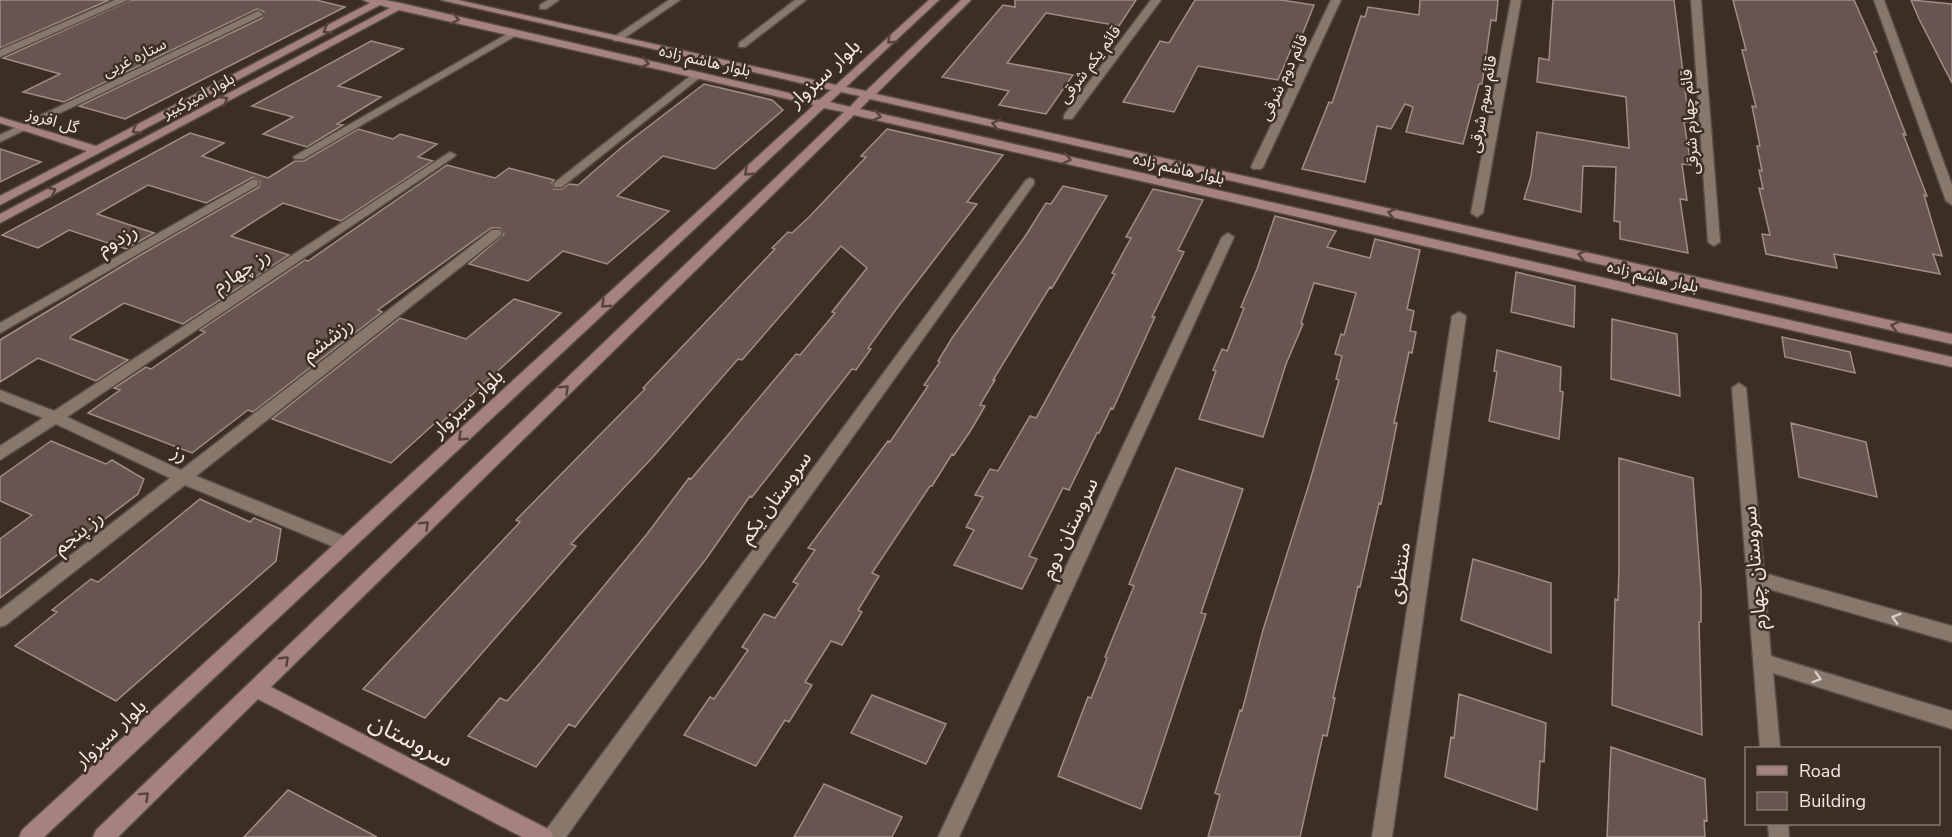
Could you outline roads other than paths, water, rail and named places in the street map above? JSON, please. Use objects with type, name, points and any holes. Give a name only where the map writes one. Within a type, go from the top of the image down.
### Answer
[{"type":"street","points":[[0,54],[123,0]]},
{"type":"street","name":"بلوار امیرکبیر","points":[[0,219],[411,0]]},
{"type":"street","name":"بلوار هاشم زاده","points":[[446,0],[1952,339]]},
{"type":"street","points":[[543,7],[554,0]]},
{"type":"street","points":[[617,39],[675,0]]},
{"type":"street","points":[[742,45],[801,0]]},
{"type":"street","name":"بلوار سبزوار","points":[[29,837],[934,0]]},
{"type":"street","points":[[104,837],[966,0]]},
{"type":"street","name":"قائم یکم شرقی","points":[[1068,117],[1156,0]]},
{"type":"street","name":"قائم دوم شرقی","points":[[1257,167],[1336,0]]},
{"type":"street","name":"قائم سوم شرقی","points":[[1477,213],[1516,0]]},
{"type":"street","name":"قائم چهارم شرقی","points":[[1696,0],[1714,242]]},
{"type":"street","points":[[1879,0],[1952,201]]},
{"type":"street","name":"بلوار امیرکبیر","points":[[0,201],[377,1]]},
{"type":"street","name":"بلوار هاشم زاده","points":[[377,1],[1952,362]]},
{"type":"street","name":"ستاره غربی","points":[[0,139],[258,14]]},
{"type":"street","points":[[299,157],[514,33]]},
{"type":"street","points":[[558,185],[698,75]]},
{"type":"street","name":"گل افروز","points":[[0,120],[97,150]]},
{"type":"street","name":"رز چهارم","points":[[0,454],[450,155]]},
{"type":"street","name":"سروستان یکم","points":[[553,837],[1030,182]]},
{"type":"street","name":"رزدوم","points":[[0,329],[254,183]]},
{"type":"street","name":"رزششم","points":[[182,477],[496,233]]},
{"type":"street","name":"سروستان دوم","points":[[948,837],[1228,237]]},
{"type":"street","name":"منتظری","points":[[1382,837],[1458,316]]},
{"type":"street","name":"سروستان چهارم","points":[[1739,388],[1770,747]]},
{"type":"street","name":"رز","points":[[0,395],[54,417],[182,477],[345,544]]},
{"type":"street","name":"رز پنجم","points":[[0,620],[182,477]]},
{"type":"street","points":[[1755,578],[1952,634]]},
{"type":"street","points":[[1761,661],[1952,720]]},
{"type":"street","name":"سروستان","points":[[256,689],[543,837]]}]
